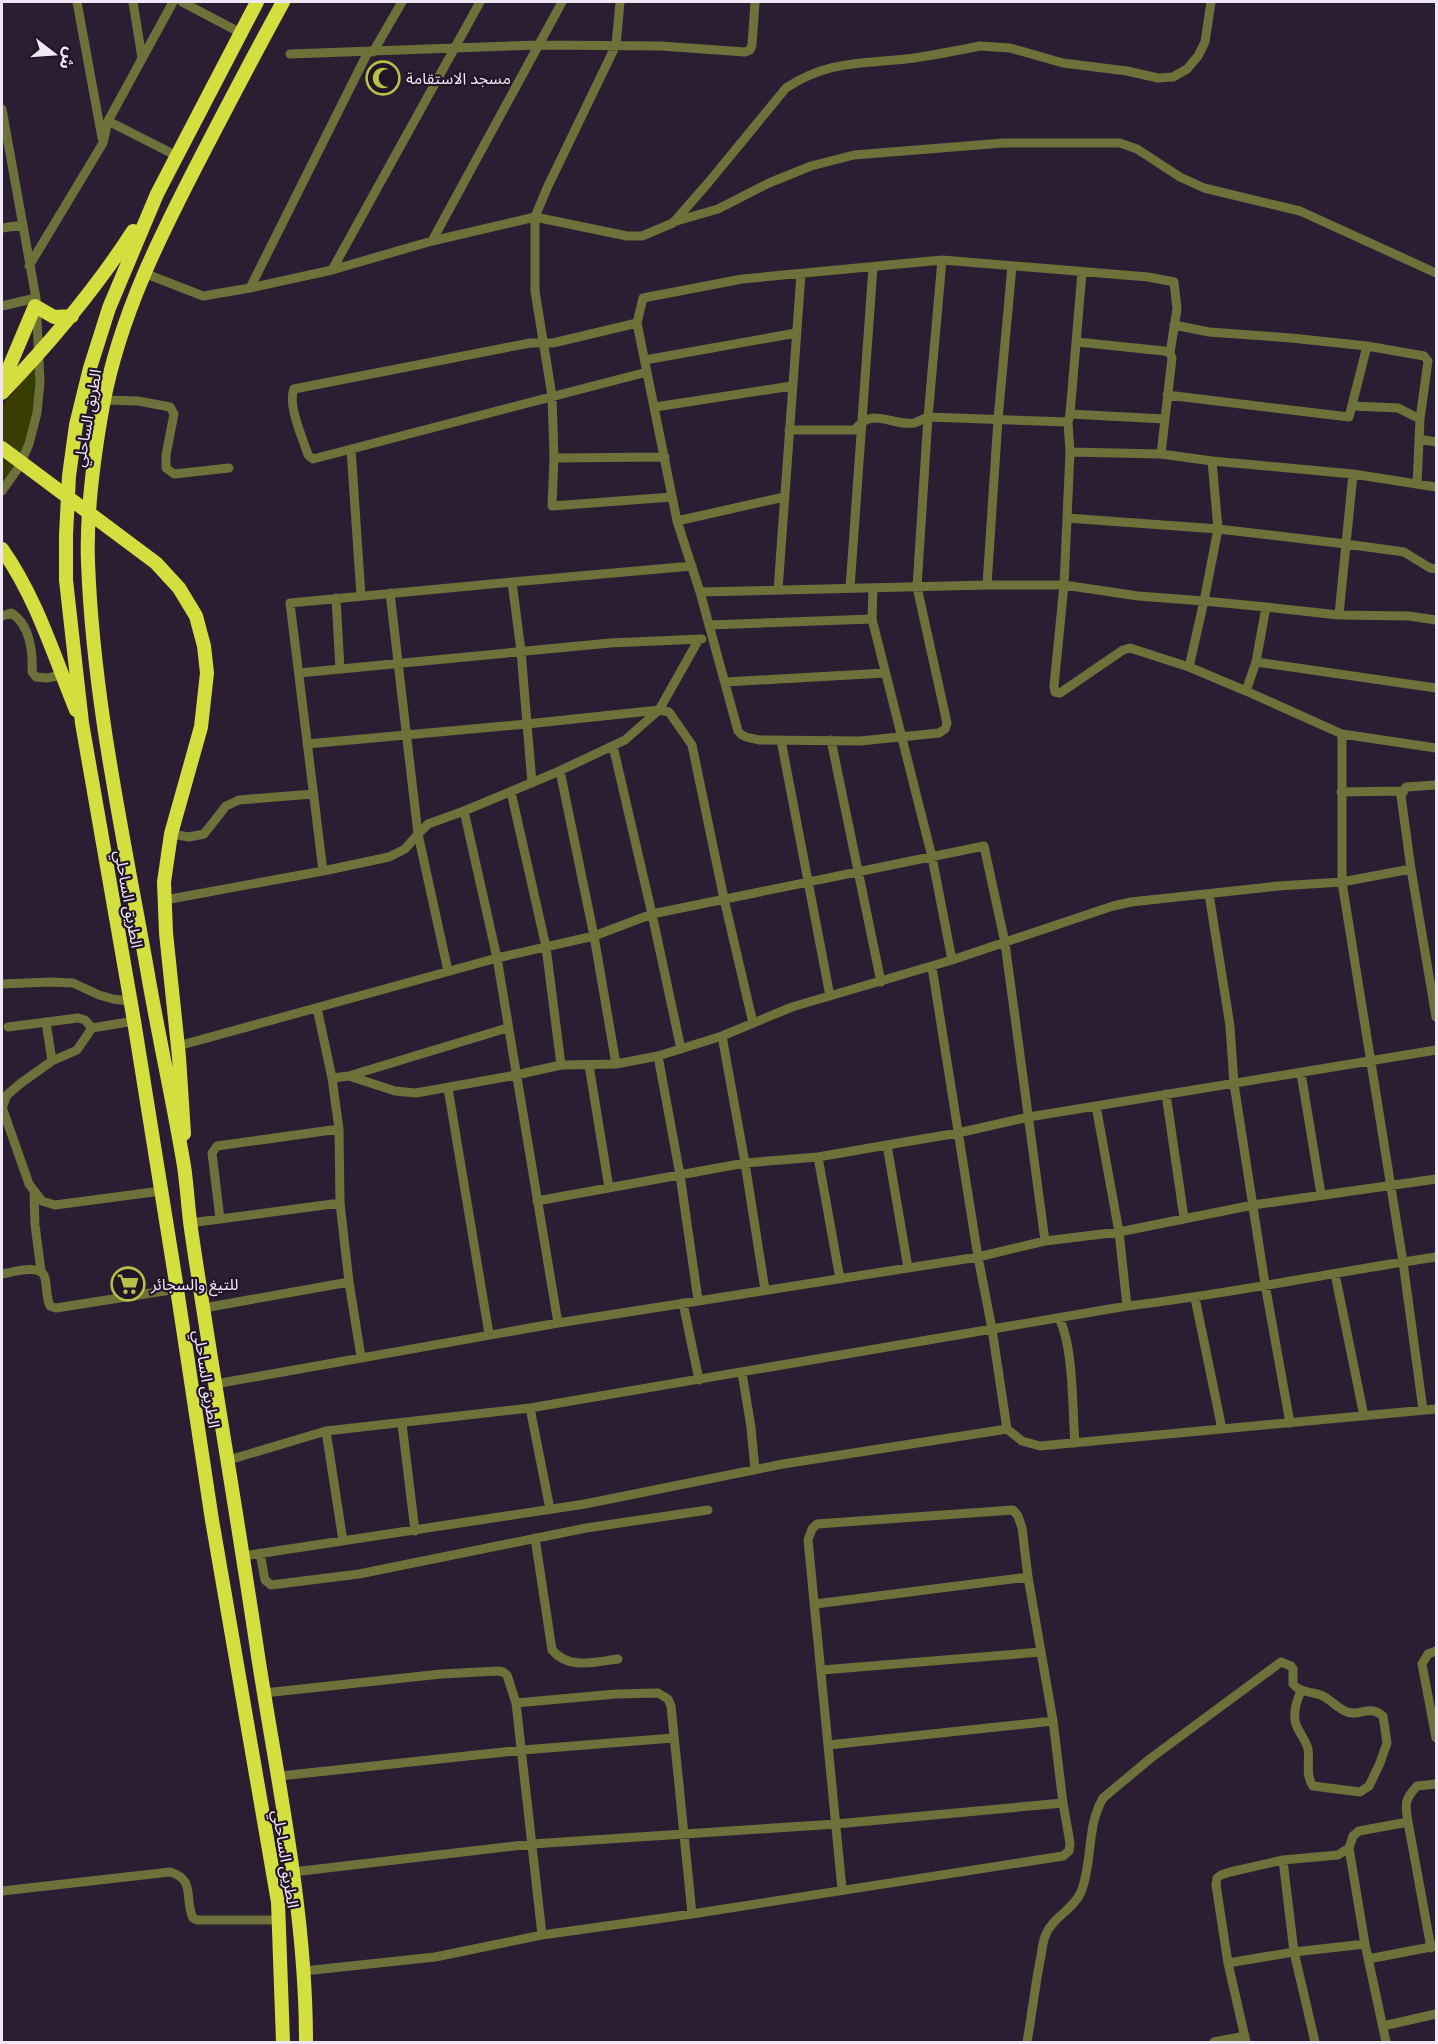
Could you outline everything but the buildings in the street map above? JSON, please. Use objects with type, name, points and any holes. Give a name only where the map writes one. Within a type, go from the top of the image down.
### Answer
[{"type":"highway","name":"الطريق الساحلي","points":[[257,2],[157,194],[109,308],[90,368],[76,425],[69,476],[66,580],[82,723],[134,1021],[212,1520],[278,1902],[283,2043]]},
{"type":"highway","name":"الطريق الساحلي","points":[[283,2],[164,228],[144,273],[120,338],[104,400],[91,493],[87,557],[98,688],[161,1052],[184,1166],[190,1223],[215,1384],[229,1460],[264,1693],[280,1776],[304,1971],[306,2043]]},
{"type":"highway","points":[[2,393],[39,354],[98,283],[157,194]]},
{"type":"highway","points":[[2,384],[5,368],[36,302],[54,317],[72,316]]},
{"type":"highway","points":[[2,448],[156,563],[179,588],[196,616],[204,646],[207,672],[201,727],[171,834],[164,882],[166,933],[184,1115],[184,1166]]},
{"type":"highway","name":"الطريق الساحلي","points":[[4,555],[32,602],[82,723]]},
{"type":"street","points":[[77,2],[103,143]]},
{"type":"street","points":[[133,2],[142,58]]},
{"type":"street","points":[[29,266],[103,143],[108,121],[173,2]]},
{"type":"street","points":[[183,2],[241,33]]},
{"type":"street","points":[[250,288],[370,52],[402,2]]},
{"type":"street","points":[[332,270],[480,2]]},
{"type":"street","points":[[432,241],[562,2]]},
{"type":"street","points":[[620,2],[616,45],[547,188],[535,218],[535,291],[552,396],[554,458],[552,506],[672,497]]},
{"type":"street","points":[[290,54],[538,45],[616,45],[745,52],[750,50],[752,45],[755,2]]},
{"type":"street","points":[[673,222],[786,88],[819,70],[839,65],[908,59],[980,46],[992,46],[1010,48],[1063,63],[1127,71],[1158,78],[1173,77],[1187,69],[1198,56],[1204,42],[1211,2]]},
{"type":"street","points":[[2,109],[36,302],[40,383],[37,412],[29,444],[19,467],[2,491]]},
{"type":"street","points":[[108,121],[177,156]]},
{"type":"street","points":[[144,273],[203,296],[332,270],[432,241],[535,218],[627,236],[642,236],[673,222],[718,209],[769,183],[811,166],[854,154],[1004,143],[1120,143],[1137,149],[1180,177],[1204,188],[1300,211],[1437,273]]},
{"type":"street","points":[[2,228],[22,225]]},
{"type":"street","points":[[942,260],[928,417],[917,587],[947,723],[945,729],[939,734],[860,741],[759,740],[741,735],[677,521],[637,323],[643,298],[742,279],[942,260],[1148,277],[1174,282],[1177,309],[1170,353],[1172,358],[1161,454]]},
{"type":"street","points":[[987,585],[998,419],[1012,266]]},
{"type":"street","points":[[850,588],[873,267]]},
{"type":"street","points":[[1082,272],[1069,418],[1070,452],[1064,585],[1055,692],[1060,693],[1123,650],[1130,648],[1189,667],[1342,734],[1437,748]]},
{"type":"street","points":[[778,590],[801,274]]},
{"type":"street","points":[[2,306],[36,302]]},
{"type":"street","points":[[637,323],[553,343],[530,343],[294,389],[292,406],[308,455],[313,459],[647,372]]},
{"type":"street","points":[[1174,325],[1209,332],[1367,346],[1437,359]]},
{"type":"street","points":[[645,360],[796,333]]},
{"type":"street","points":[[1077,342],[1170,353]]},
{"type":"street","points":[[1167,395],[1349,417],[1367,346]]},
{"type":"street","points":[[1417,484],[1420,419],[1428,361],[1424,356]]},
{"type":"street","points":[[655,407],[792,386]]},
{"type":"street","points":[[104,400],[138,401],[170,407],[174,414],[166,455],[166,468],[174,474],[230,468]]},
{"type":"street","points":[[1352,406],[1398,408],[1420,419]]},
{"type":"street","points":[[789,430],[855,430],[861,421],[870,418],[914,423],[928,417],[1164,419]]},
{"type":"street","points":[[1419,439],[1437,442]]},
{"type":"street","points":[[351,449],[362,596]]},
{"type":"street","points":[[1070,452],[1161,454],[1353,474],[1437,487]]},
{"type":"street","points":[[554,458],[665,457]]},
{"type":"street","points":[[1189,667],[1218,529],[1212,461]]},
{"type":"street","points":[[1339,615],[1353,474]]},
{"type":"street","points":[[677,521],[784,497]]},
{"type":"street","points":[[1067,518],[1218,529],[1346,544],[1404,552],[1430,568],[1437,569]]},
{"type":"street","points":[[323,871],[290,603],[692,566]]},
{"type":"street","points":[[512,582],[521,651],[532,783]]},
{"type":"street","points":[[700,592],[1064,585],[1138,596],[1339,615],[1409,616],[1437,620]]},
{"type":"street","points":[[873,588],[872,619],[932,856],[952,960]]},
{"type":"street","points":[[390,593],[418,834],[448,972]]},
{"type":"street","points":[[336,598],[340,669]]},
{"type":"street","points":[[1246,691],[1256,662],[1266,607]]},
{"type":"street","points":[[2,616],[11,614],[15,616],[27,633],[33,655],[32,672],[36,677],[47,678],[62,675]]},
{"type":"street","points":[[710,626],[872,619]]},
{"type":"street","points":[[299,673],[610,643],[713,638]]},
{"type":"street","points":[[165,900],[389,857],[405,849],[428,824],[511,792],[625,740],[659,710],[699,639]]},
{"type":"street","points":[[1256,662],[1437,688]]},
{"type":"street","points":[[725,682],[885,673]]},
{"type":"street","points":[[307,744],[659,710],[669,712],[692,745],[753,1023]]},
{"type":"street","points":[[1342,734],[1342,882],[1403,1262],[1423,1410]]},
{"type":"street","points":[[781,740],[830,996]]},
{"type":"street","points":[[831,740],[881,982]]},
{"type":"street","points":[[613,746],[681,1049]]},
{"type":"street","points":[[560,771],[594,936],[616,1064]]},
{"type":"street","points":[[1341,792],[1403,791],[1406,788],[1437,785]]},
{"type":"street","points":[[1403,791],[1401,796],[1411,869],[1437,1017]]},
{"type":"street","points":[[511,792],[546,947],[561,1065]]},
{"type":"street","points":[[171,834],[189,837],[204,834],[226,806],[239,800],[313,794]]},
{"type":"street","points":[[464,811],[497,958],[558,1323]]},
{"type":"street","points":[[178,1046],[497,958],[594,936],[652,914],[984,846],[1005,943],[1045,1241]]},
{"type":"street","points":[[350,1076],[395,1091],[416,1094],[561,1065],[616,1064],[658,1056],[722,1036],[792,1007],[952,960],[1113,906],[1131,902],[1278,886],[1342,882],[1411,869]]},
{"type":"street","points":[[1209,894],[1230,1026],[1234,1084],[1264,1284],[1290,1423]]},
{"type":"street","points":[[932,966],[1007,1429],[1022,1442],[1031,1445],[1075,1443],[1437,1409]]},
{"type":"street","points":[[2,984],[73,983],[99,995],[130,1001]]},
{"type":"street","points":[[317,1008],[332,1078],[339,1129],[340,1203],[361,1357]]},
{"type":"street","points":[[8,1027],[78,1018],[85,1020],[92,1028]]},
{"type":"street","points":[[134,1021],[92,1028],[77,1050],[52,1061],[21,1083],[7,1095],[2,1107],[29,1184],[42,1201],[55,1205],[161,1191]]},
{"type":"street","points":[[46,1022],[52,1061]]},
{"type":"street","points":[[332,1078],[350,1076],[507,1028]]},
{"type":"street","points":[[722,1036],[765,1290]]},
{"type":"street","points":[[537,1201],[745,1163],[818,1157],[958,1133],[1029,1117],[1437,1050]]},
{"type":"street","points":[[658,1056],[680,1175],[698,1300]]},
{"type":"street","points":[[589,1065],[609,1188]]},
{"type":"street","points":[[1301,1073],[1321,1194]]},
{"type":"street","points":[[448,1088],[489,1334]]},
{"type":"street","points":[[1166,1094],[1184,1218]]},
{"type":"street","points":[[1096,1106],[1119,1232],[1127,1306]]},
{"type":"street","points":[[220,1219],[212,1153],[217,1146],[339,1129]]},
{"type":"street","points":[[887,1145],[908,1268]]},
{"type":"street","points":[[818,1157],[840,1279]]},
{"type":"street","points":[[215,1384],[489,1334],[978,1257],[1045,1241],[1119,1232],[1253,1205],[1437,1179]]},
{"type":"street","points":[[34,1192],[35,1225],[41,1271]]},
{"type":"street","points":[[190,1223],[340,1203]]},
{"type":"street","points":[[229,1460],[326,1431],[530,1408],[1127,1306],[1195,1298],[1264,1284],[1437,1257]]},
{"type":"street","points":[[2,1274],[34,1269],[41,1271],[45,1275],[50,1306],[56,1308],[177,1289]]},
{"type":"street","points":[[1335,1274],[1364,1416]]},
{"type":"street","points":[[204,1308],[349,1282]]},
{"type":"street","points":[[1195,1298],[1222,1429]]},
{"type":"street","points":[[682,1303],[699,1380]]},
{"type":"street","points":[[1059,1318],[1065,1331],[1068,1347],[1075,1443]]},
{"type":"street","points":[[742,1373],[755,1470]]},
{"type":"street","points":[[530,1408],[550,1509]]},
{"type":"street","points":[[402,1424],[415,1531]]},
{"type":"street","points":[[243,1556],[585,1504],[755,1470],[1007,1429]]},
{"type":"street","points":[[326,1431],[343,1541]]},
{"type":"street","points":[[260,1553],[265,1580],[272,1585],[359,1574],[586,1528],[708,1510]]},
{"type":"street","points":[[304,1971],[435,1957],[542,1935],[1063,1856],[1069,1851],[1070,1843],[1053,1721],[1028,1577],[1022,1528],[1018,1516],[1012,1510],[817,1524],[812,1529],[808,1540],[842,1889]]},
{"type":"street","points":[[535,1538],[552,1650],[560,1659],[576,1663],[618,1659]]},
{"type":"street","points":[[815,1604],[1028,1577]]},
{"type":"street","points":[[1437,1651],[1428,1654],[1422,1664],[1437,1738]]},
{"type":"street","points":[[822,1670],[1041,1652]]},
{"type":"street","points":[[1028,2043],[1038,1969],[1046,1932],[1074,1904],[1081,1893],[1093,1820],[1103,1798],[1151,1758],[1281,1662],[1291,1666],[1293,1684],[1301,1691],[1322,1695],[1346,1712],[1355,1713],[1367,1710],[1383,1716],[1386,1743],[1369,1786],[1360,1792],[1313,1786],[1308,1774],[1308,1750],[1296,1724],[1295,1709],[1301,1691]]},
{"type":"street","points":[[264,1693],[441,1674],[498,1671],[507,1675],[516,1702],[523,1750],[542,1935]]},
{"type":"street","points":[[516,1702],[658,1693],[668,1699],[671,1706],[692,1914]]},
{"type":"street","points":[[828,1745],[1053,1721]]},
{"type":"street","points":[[280,1776],[523,1750],[673,1738]]},
{"type":"street","points":[[1368,1959],[1434,1947],[1405,1805],[1409,1794],[1417,1786],[1437,1784]]},
{"type":"street","points":[[293,1872],[532,1844],[836,1824],[1063,1803]]},
{"type":"street","points":[[1386,2043],[1365,1944],[1350,1848],[1353,1836],[1359,1831],[1408,1822]]},
{"type":"street","points":[[1214,2043],[1246,2039],[1228,1963],[1216,1885],[1217,1878],[1230,1872],[1283,1860],[1338,1855],[1350,1848]]},
{"type":"street","points":[[1283,1860],[1294,1952],[1315,2043]]},
{"type":"street","points":[[2,1891],[170,1872],[180,1875],[186,1882],[192,1918],[197,1920],[279,1920]]},
{"type":"street","points":[[1228,1963],[1294,1952],[1365,1944]]},
{"type":"street","points":[[1383,2026],[1437,2014]]},
{"type":"shaded area","points":[[34,369],[36,370],[36,393],[30,428],[19,459],[2,485],[2,405]]},
{"type":"place","name":"مسجد الاستقامة","points":[[383,78]]},
{"type":"place","name":"للتيغ والسجائر","points":[[128,1284]]}]
